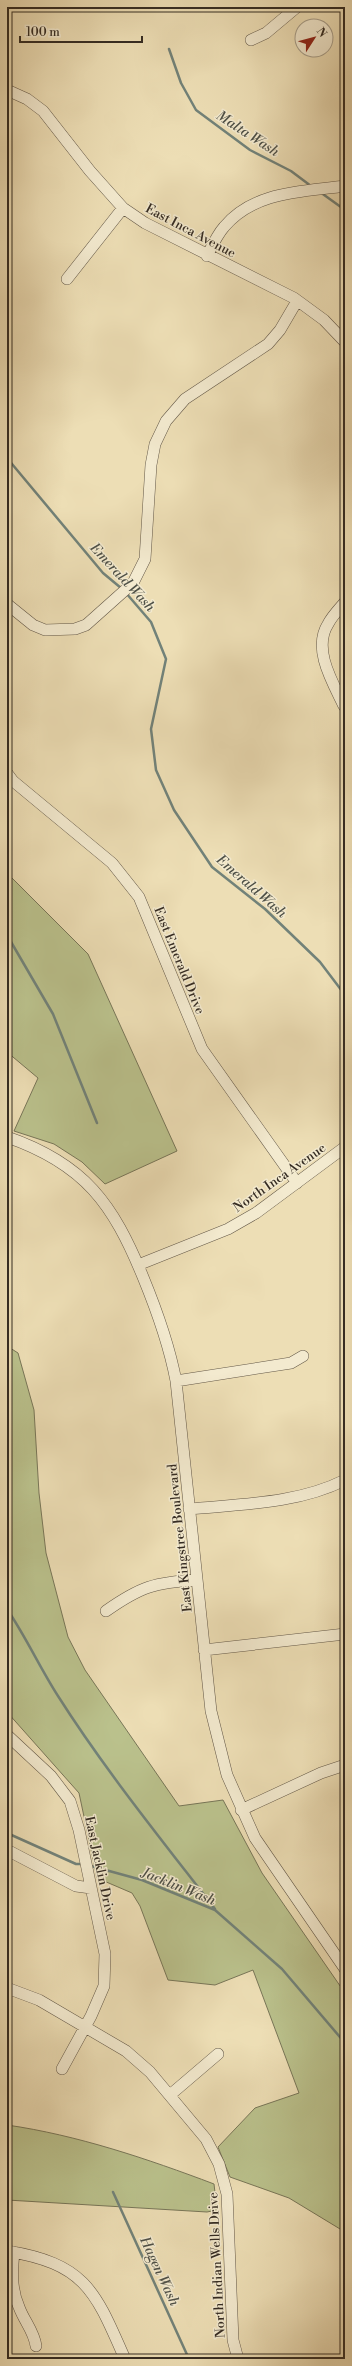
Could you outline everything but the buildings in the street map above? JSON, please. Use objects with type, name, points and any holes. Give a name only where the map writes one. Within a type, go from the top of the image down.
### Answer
[{"type":"street","points":[[251,40],[266,33],[297,7]]},
{"type":"street","name":"East Inca Avenue","points":[[7,90],[27,99],[43,111],[90,171],[123,208],[145,223],[297,301],[324,320],[345,342]]},
{"type":"street","points":[[207,256],[223,227],[240,211],[262,199],[345,186]]},
{"type":"street","points":[[67,279],[123,208]]},
{"type":"street","points":[[7,604],[33,625],[45,630],[76,629],[86,625],[134,583],[145,559],[151,465],[155,444],[166,421],[185,399],[268,344],[280,330],[297,301]]},
{"type":"street","points":[[344,706],[332,681],[323,653],[322,639],[327,625],[345,602]]},
{"type":"street","name":"East Emerald Drive","points":[[7,773],[13,781],[112,863],[139,897],[202,1049],[297,1183]]},
{"type":"street","name":"East Kingstree Boulevard","points":[[7,1137],[55,1158],[87,1183],[113,1213],[138,1265],[165,1332],[176,1381],[204,1650],[215,1733],[227,1775],[241,1810],[274,1868],[345,1969]]},
{"type":"street","name":"North Inca Avenue","points":[[138,1265],[228,1229],[256,1213],[345,1147]]},
{"type":"street","points":[[176,1381],[291,1364],[303,1356]]},
{"type":"street","points":[[189,1509],[281,1500],[318,1491],[345,1480]]},
{"type":"street","points":[[106,1611],[132,1594],[151,1585],[197,1580]]},
{"type":"street","points":[[204,1650],[345,1634]]},
{"type":"street","name":"East Jacklin Drive","points":[[7,1735],[51,1776],[70,1801],[76,1815],[105,1954],[104,1986],[85,2028],[62,2069]]},
{"type":"street","points":[[241,1810],[321,1773],[345,1765]]},
{"type":"street","points":[[7,1850],[76,1886],[91,1888]]},
{"type":"street","name":"North Indian Wells Drive","points":[[7,1988],[39,2000],[126,2051],[150,2072],[206,2139],[219,2164],[226,2185],[228,2201],[233,2340],[238,2359]]},
{"type":"street","points":[[170,2095],[218,2054]]},
{"type":"street","points":[[36,2346],[34,2336],[19,2307],[14,2292],[10,2251],[49,2260],[78,2278],[98,2301],[125,2359]]},
{"type":"green space","points":[[7,873],[88,954],[177,1151],[105,1184],[82,1162],[54,1144],[14,1131],[38,1078],[7,1052]]},
{"type":"green space","points":[[7,1346],[18,1353],[34,1410],[39,1493],[46,1553],[68,1637],[85,1670],[179,1806],[223,1800],[262,1873],[345,1993],[345,2232],[289,2198],[230,2177],[218,2147],[255,2108],[299,2093],[253,1970],[215,1985],[168,1980],[140,1906],[132,1893],[97,1878],[79,1793],[7,1712]]},
{"type":"green space","points":[[7,2125],[33,2129],[86,2141],[138,2157],[214,2184],[217,2210],[207,2212],[7,2200]]},
{"type":"waterway","name":"Malta Wash","points":[[169,49],[181,83],[196,110],[250,150],[291,171],[311,186]]},
{"type":"waterway","name":"Malta Wash","points":[[320,192],[345,210]]},
{"type":"waterway","name":"Emerald Wash","points":[[7,458],[103,573],[121,588]]},
{"type":"waterway","name":"Emerald Wash","points":[[126,593],[151,622],[166,659],[151,729],[156,770],[174,810],[212,867],[265,909],[320,962],[345,995]]},
{"type":"waterway","points":[[7,935],[53,1014],[97,1123]]},
{"type":"waterway","points":[[7,1609],[45,1675],[76,1724],[134,1804],[215,1909]]},
{"type":"waterway","name":"Jacklin Wash","points":[[7,1833],[76,1864],[84,1864]]},
{"type":"waterway","name":"Jacklin Wash","points":[[91,1866],[142,1880],[215,1910],[282,1969],[345,2043]]},
{"type":"waterway","name":"Hagen Wash","points":[[113,2192],[189,2359]]}]
